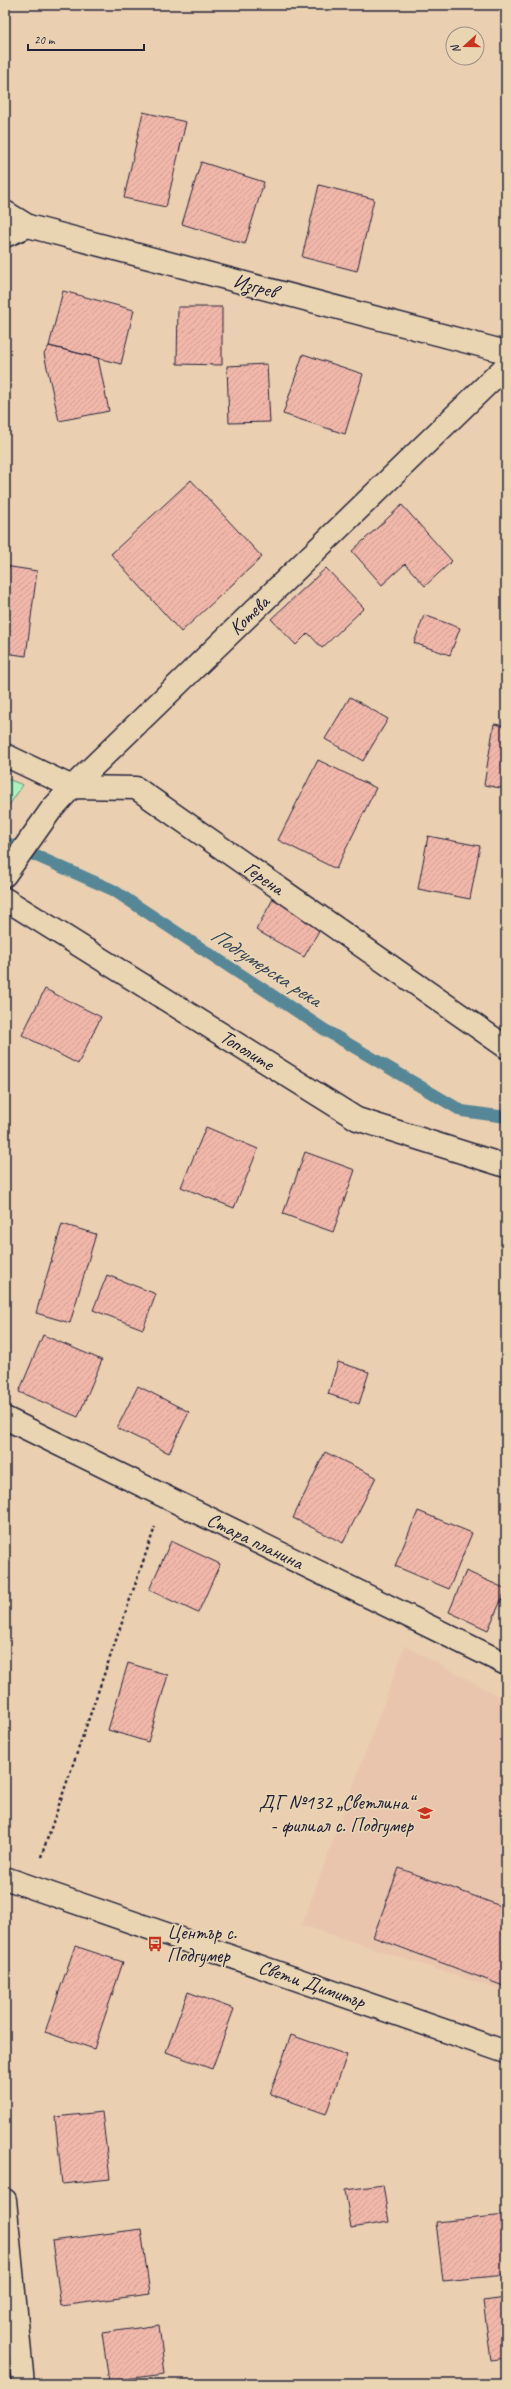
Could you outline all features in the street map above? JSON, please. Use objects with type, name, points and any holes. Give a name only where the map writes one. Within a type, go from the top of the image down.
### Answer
[{"type":"street","name":"Изгрев","points":[[5,212],[28,226],[506,352]]},
{"type":"street","points":[[5,236],[28,226]]},
{"type":"street","name":"Котева","points":[[9,868],[51,810],[72,787],[506,366]]},
{"type":"street","name":"Герена","points":[[5,754],[72,787],[136,788],[506,1047]]},
{"type":"street","name":"Тополите","points":[[5,899],[357,1119],[506,1166]]},
{"type":"street","name":"Стара планина","points":[[5,1418],[165,1498],[506,1664]]},
{"type":"street","name":"Свети Димитър","points":[[5,1878],[506,2052]]},
{"type":"street","points":[[5,2200],[23,2384]]},
{"type":"path","points":[[31,1886],[165,1498]]},
{"type":"shaded area","name":"ДГ №132 „Светлина“ - филиал с. Подгумер","points":[[405,1646],[506,1700],[506,1992],[302,1925]]},
{"type":"green space","points":[[5,778],[23,785],[5,811]]},
{"type":"building","points":[[143,112],[186,122],[166,207],[124,198]]},
{"type":"building","points":[[201,162],[264,182],[245,244],[182,224]]},
{"type":"building","points":[[319,185],[374,199],[357,271],[302,257]]},
{"type":"building","points":[[63,291],[134,310],[121,364],[49,346]]},
{"type":"building","points":[[178,307],[222,307],[222,365],[177,364]]},
{"type":"building","points":[[49,346],[98,358],[109,411],[59,421],[44,354]]},
{"type":"building","points":[[303,354],[363,374],[345,434],[283,414]]},
{"type":"building","points":[[267,364],[270,422],[229,423],[227,366]]},
{"type":"building","points":[[191,480],[262,557],[181,632],[111,554]]},
{"type":"building","points":[[402,505],[452,561],[425,586],[405,564],[382,585],[352,551]]},
{"type":"building","points":[[5,566],[37,571],[26,656],[5,653]]},
{"type":"building","points":[[326,568],[364,608],[322,648],[308,633],[296,645],[271,619]]},
{"type":"building","points":[[424,615],[460,628],[450,655],[414,643]]},
{"type":"building","points":[[350,697],[388,719],[363,761],[325,739]]},
{"type":"building","points":[[494,724],[506,726],[506,789],[484,785]]},
{"type":"building","points":[[318,760],[376,788],[336,869],[278,840]]},
{"type":"building","points":[[428,836],[480,846],[470,899],[418,889]]},
{"type":"building","points":[[273,899],[321,927],[304,957],[256,930]]},
{"type":"building","points":[[45,989],[101,1017],[78,1064],[22,1035]]},
{"type":"building","points":[[206,1127],[258,1149],[234,1208],[181,1187]]},
{"type":"building","points":[[305,1152],[355,1170],[333,1232],[283,1214]]},
{"type":"building","points":[[62,1224],[96,1234],[70,1323],[36,1313]]},
{"type":"building","points":[[107,1275],[156,1294],[143,1329],[93,1310]]},
{"type":"building","points":[[43,1335],[102,1360],[78,1417],[19,1392]]},
{"type":"building","points":[[338,1362],[369,1372],[359,1404],[328,1394]]},
{"type":"building","points":[[138,1386],[189,1412],[169,1453],[117,1428]]},
{"type":"building","points":[[325,1452],[376,1477],[343,1543],[293,1518]]},
{"type":"building","points":[[418,1511],[472,1533],[449,1589],[395,1566]]},
{"type":"building","points":[[171,1541],[220,1564],[198,1613],[149,1590]]},
{"type":"building","points":[[466,1571],[506,1589],[488,1630],[449,1612]]},
{"type":"building","points":[[128,1663],[168,1675],[148,1742],[108,1730]]},
{"type":"building","points":[[399,1868],[506,1908],[506,1987],[373,1937]]},
{"type":"building","points":[[75,1946],[123,1962],[94,2049],[45,2032]]},
{"type":"building","points":[[188,1992],[234,2009],[212,2069],[166,2052]]},
{"type":"building","points":[[291,2035],[347,2055],[326,2114],[270,2094]]},
{"type":"building","points":[[102,2112],[110,2179],[62,2184],[55,2117]]},
{"type":"building","points":[[383,2185],[389,2222],[351,2228],[345,2190]]},
{"type":"building","points":[[506,2215],[506,2275],[443,2281],[436,2222]]},
{"type":"building","points":[[141,2229],[150,2294],[61,2306],[52,2241]]},
{"type":"building","points":[[506,2298],[506,2358],[491,2360],[483,2301]]},
{"type":"building","points":[[159,2325],[165,2374],[109,2381],[102,2333]]},
{"type":"waterway","name":"Подгумерска река","points":[[5,842],[113,890],[325,1030],[462,1111],[506,1117]]},
{"type":"place","name":"ДГ №132 „Светлина“ - филиал с. Подгумер","points":[[425,1813]]},
{"type":"place","name":"Център с. Подгумер","points":[[155,1944]]}]
